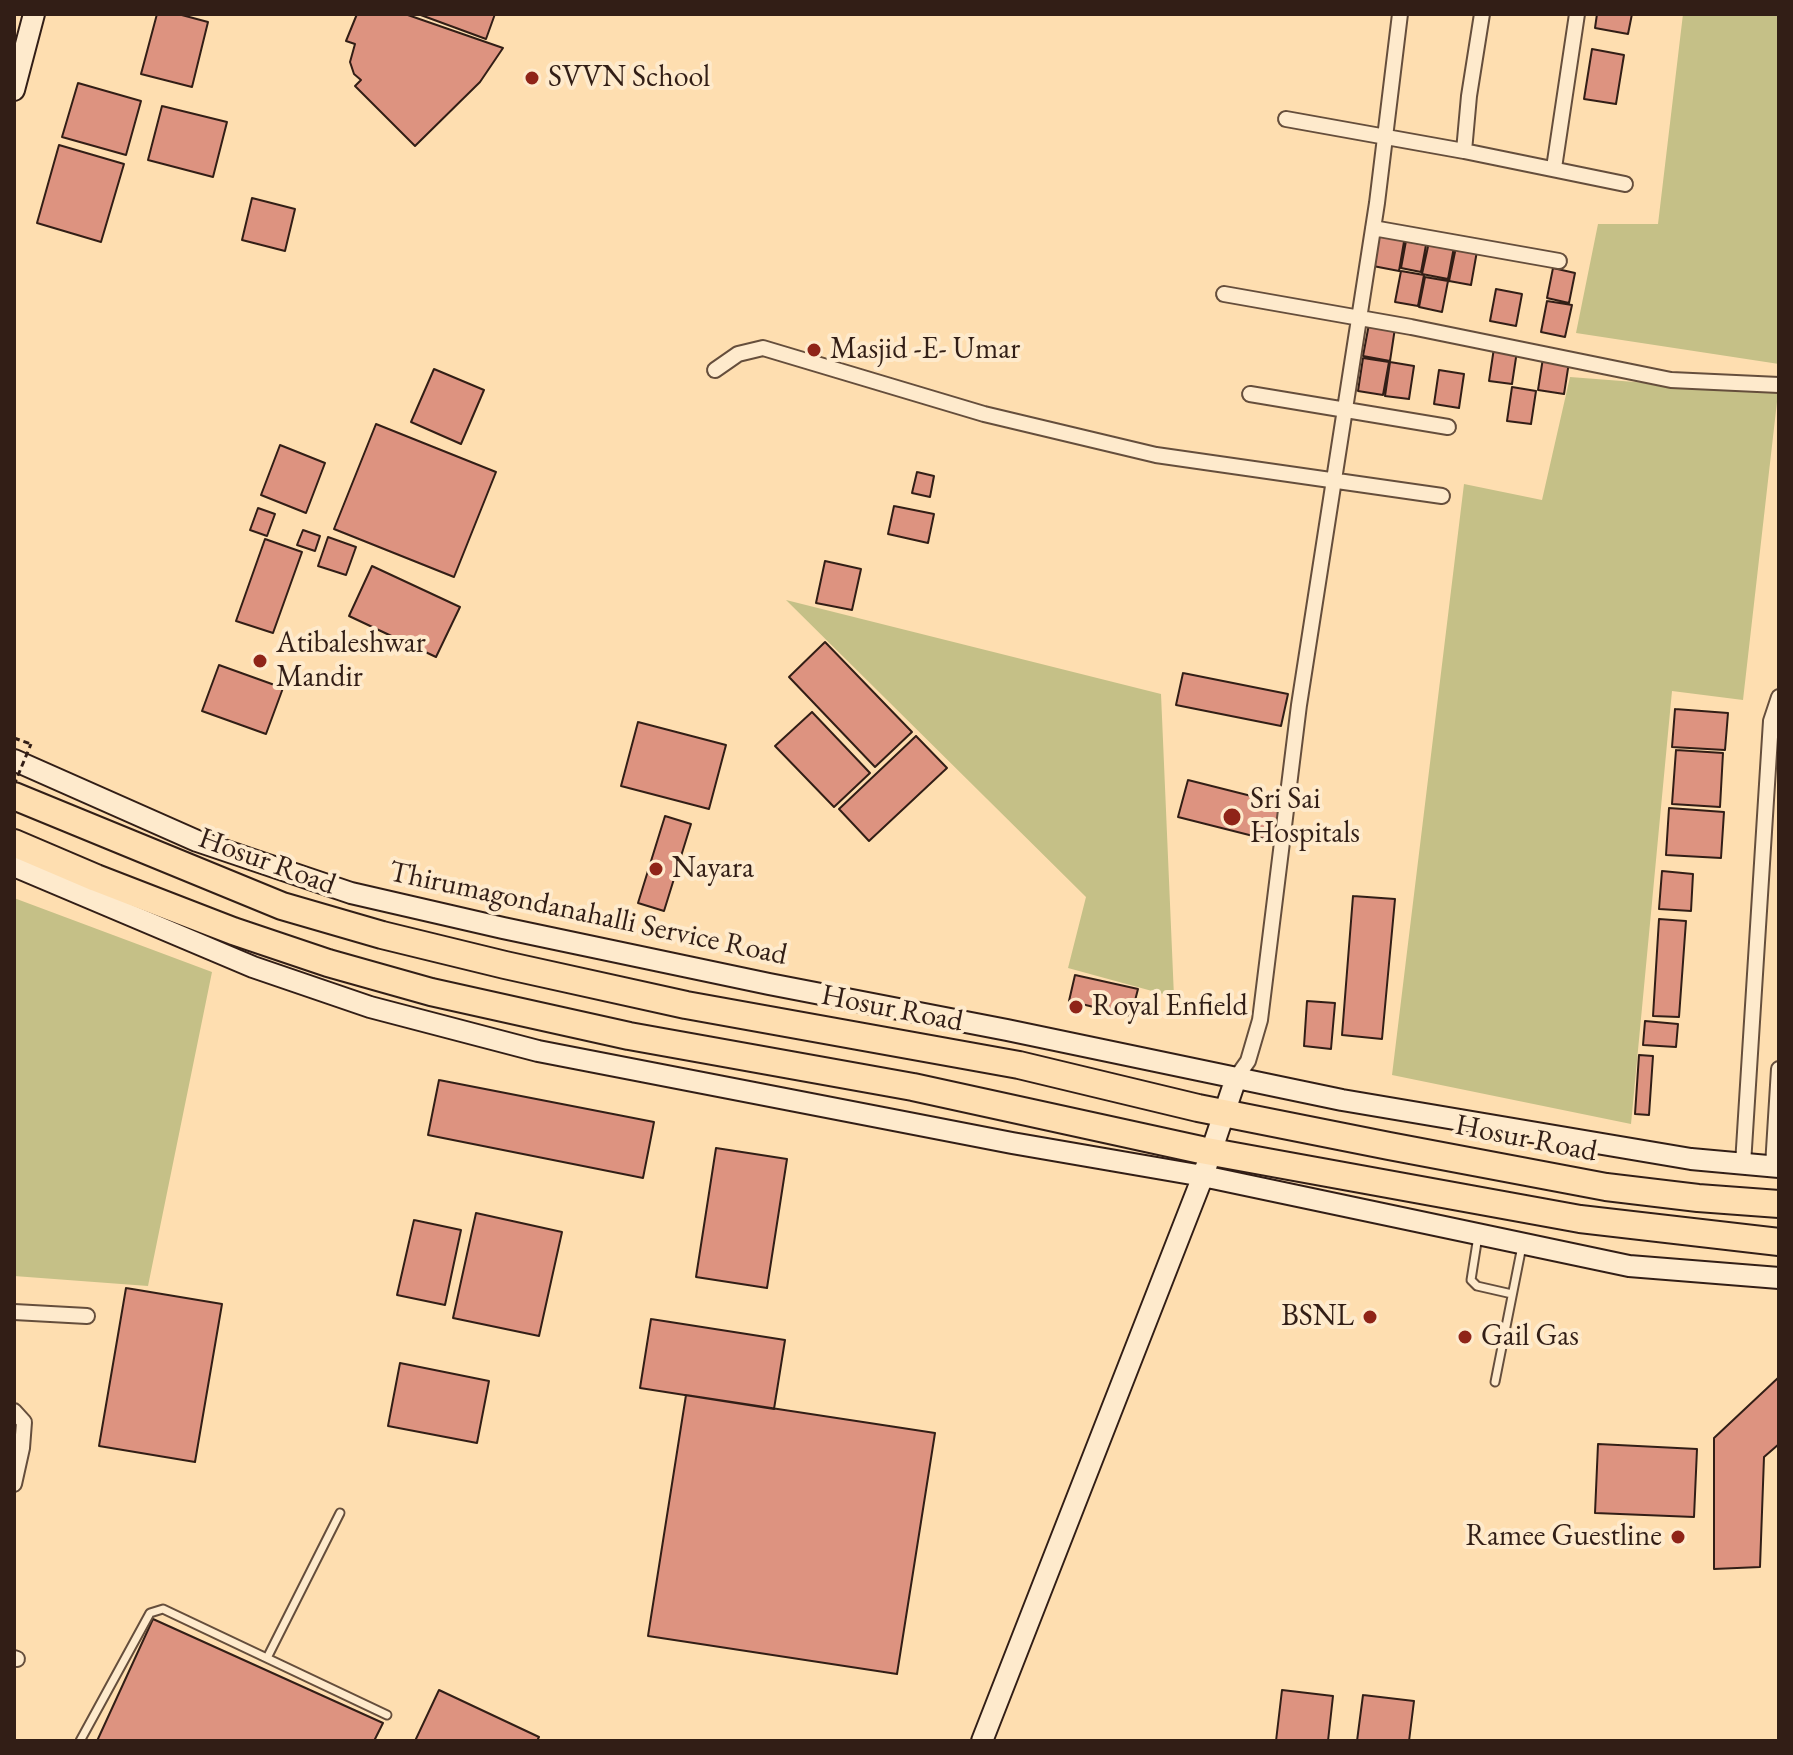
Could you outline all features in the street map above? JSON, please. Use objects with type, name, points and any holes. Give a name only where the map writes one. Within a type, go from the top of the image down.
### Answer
[{"type":"highway","name":"Hosur Road","points":[[14,796],[282,906],[382,935],[505,965],[686,1005],[1019,1065],[1224,1113],[1606,1187],[1779,1204]]},
{"type":"highway","points":[[14,843],[233,931],[328,963],[431,992],[629,1036],[913,1087],[1207,1164],[1580,1219],[1779,1242]]},
{"type":"street","points":[[14,90],[34,14]]},
{"type":"street","points":[[982,1741],[1207,1164],[1236,1078],[1248,1061],[1260,1020],[1299,705],[1373,228],[1400,14]]},
{"type":"street","points":[[1464,151],[1482,14]]},
{"type":"street","points":[[1554,168],[1577,14]]},
{"type":"street","points":[[1286,119],[1625,184]]},
{"type":"street","points":[[1373,228],[1559,261]]},
{"type":"street","points":[[1224,294],[1593,362],[1671,380],[1779,385]]},
{"type":"street","points":[[715,370],[738,354],[763,348],[984,414],[1156,455],[1334,478],[1442,496]]},
{"type":"street","points":[[1250,394],[1448,427]]},
{"type":"street","points":[[1743,1164],[1771,721],[1779,697]]},
{"type":"street","name":"Thirumagondanahalli Service Road","points":[[14,760],[197,841],[351,893],[597,948],[1342,1100],[1676,1157],[1776,1166]]},
{"type":"street","points":[[14,866],[253,967],[370,1007],[538,1051],[1012,1143],[1207,1164],[1478,1235],[1629,1266],[1779,1278]]},
{"type":"street","points":[[1776,1166],[1779,1069]]},
{"type":"street","points":[[14,1312],[87,1316]]},
{"type":"street","points":[[14,1411],[24,1422],[14,1484]]},
{"type":"lane","points":[[1478,1235],[1471,1280],[1477,1286],[1512,1294]]},
{"type":"lane","points":[[1495,1382],[1522,1244]]},
{"type":"lane","points":[[267,1658],[340,1513]]},
{"type":"lane","points":[[80,1741],[150,1613],[163,1609],[387,1715]]},
{"type":"path","points":[[14,785],[31,744]]},
{"type":"shaded area","points":[[1683,14],[1779,14],[1779,364],[1576,333],[1598,224],[1658,224]]},
{"type":"shaded area","points":[[1570,377],[1778,393],[1743,700],[1672,691],[1631,1124],[1392,1075],[1464,484],[1542,500]]},
{"type":"shaded area","points":[[786,600],[1161,694],[1174,997],[1068,968],[1086,897]]},
{"type":"shaded area","points":[[14,898],[212,972],[148,1286],[14,1276]]},
{"type":"building","points":[[157,14],[178,14],[208,22],[192,87],[141,74]]},
{"type":"building","points":[[357,14],[405,14],[503,48],[480,82],[415,146],[355,86],[361,80],[354,74],[350,62],[355,44],[346,41]]},
{"type":"building","points":[[418,14],[495,14],[486,39]]},
{"type":"building","points":[[1597,14],[1632,14],[1628,34],[1595,28]]},
{"type":"building","points":[[1592,49],[1624,55],[1616,104],[1584,99]]},
{"type":"building","points":[[78,83],[141,101],[126,155],[62,137]]},
{"type":"building","points":[[162,106],[227,122],[213,177],[148,160]]},
{"type":"building","points":[[59,145],[124,164],[101,242],[37,223]]},
{"type":"building","points":[[252,198],[295,209],[285,251],[242,240]]},
{"type":"building","points":[[1379,232],[1405,236],[1399,271],[1373,266]]},
{"type":"building","points":[[1406,241],[1426,245],[1421,272],[1401,268]]},
{"type":"building","points":[[1429,242],[1454,247],[1448,279],[1422,274]]},
{"type":"building","points":[[1456,247],[1477,251],[1471,285],[1449,281]]},
{"type":"building","points":[[1553,268],[1575,273],[1569,303],[1547,298]]},
{"type":"building","points":[[1401,271],[1424,275],[1418,306],[1395,302]]},
{"type":"building","points":[[1425,277],[1448,281],[1442,312],[1419,307]]},
{"type":"building","points":[[1496,289],[1522,294],[1516,326],[1490,321]]},
{"type":"building","points":[[1547,301],[1572,305],[1565,337],[1541,332]]},
{"type":"building","points":[[1369,324],[1395,328],[1390,361],[1363,356]]},
{"type":"building","points":[[1494,348],[1517,351],[1512,384],[1489,381]]},
{"type":"building","points":[[1363,358],[1389,362],[1383,395],[1358,391]]},
{"type":"building","points":[[1543,358],[1569,362],[1564,394],[1538,390]]},
{"type":"building","points":[[1390,362],[1414,366],[1409,399],[1385,396]]},
{"type":"building","points":[[434,369],[484,390],[461,444],[411,422]]},
{"type":"building","points":[[1439,370],[1464,374],[1459,408],[1434,404]]},
{"type":"building","points":[[1512,387],[1536,391],[1531,424],[1507,421]]},
{"type":"building","points":[[376,424],[496,472],[454,577],[334,529]]},
{"type":"building","points":[[280,445],[325,463],[306,513],[261,495]]},
{"type":"building","points":[[917,472],[934,476],[930,497],[912,493]]},
{"type":"building","points":[[894,506],[934,514],[928,543],[888,534]]},
{"type":"building","points":[[258,508],[275,514],[267,536],[250,530]]},
{"type":"building","points":[[303,530],[320,536],[315,551],[297,545]]},
{"type":"building","points":[[328,537],[356,547],[346,575],[318,566]]},
{"type":"building","points":[[265,539],[302,552],[273,633],[236,621]]},
{"type":"building","points":[[825,561],[861,569],[852,610],[816,603]]},
{"type":"building","points":[[372,566],[460,607],[436,657],[349,616]]},
{"type":"building","points":[[825,642],[912,732],[875,767],[789,677]]},
{"type":"building","points":[[219,665],[283,688],[266,734],[202,711]]},
{"type":"building","points":[[1183,673],[1288,694],[1281,726],[1176,705]]},
{"type":"building","points":[[1675,709],[1728,713],[1725,750],[1672,747]]},
{"type":"building","points":[[812,712],[870,773],[834,807],[775,746]]},
{"type":"building","points":[[638,722],[726,745],[709,809],[621,786]]},
{"type":"building","points":[[916,736],[947,768],[869,841],[839,809]]},
{"type":"building","points":[[1676,750],[1723,753],[1720,807],[1672,804]]},
{"type":"building","points":[[1188,780],[1283,804],[1273,841],[1178,817]]},
{"type":"building","points":[[1669,808],[1724,812],[1721,858],[1666,855]]},
{"type":"building","points":[[665,816],[691,824],[664,911],[638,903]]},
{"type":"building","points":[[1662,871],[1693,874],[1691,911],[1659,909]]},
{"type":"building","points":[[1353,896],[1395,899],[1382,1039],[1342,1035]]},
{"type":"building","points":[[1659,919],[1686,921],[1679,1017],[1653,1016]]},
{"type":"building","points":[[1075,975],[1138,989],[1131,1016],[1069,1001]]},
{"type":"building","points":[[1307,1001],[1335,1003],[1331,1049],[1304,1046]]},
{"type":"building","points":[[1645,1021],[1678,1024],[1676,1047],[1643,1045]]},
{"type":"building","points":[[1639,1055],[1653,1056],[1649,1115],[1635,1114]]},
{"type":"building","points":[[439,1080],[654,1122],[643,1178],[428,1135]]},
{"type":"building","points":[[716,1148],[787,1159],[767,1288],[696,1277]]},
{"type":"building","points":[[476,1213],[562,1232],[539,1336],[453,1318]]},
{"type":"building","points":[[414,1220],[461,1230],[445,1305],[397,1295]]},
{"type":"building","points":[[126,1288],[222,1304],[195,1462],[99,1446]]},
{"type":"building","points":[[651,1319],[785,1340],[774,1409],[640,1388]]},
{"type":"building","points":[[400,1363],[489,1381],[477,1443],[388,1426]]},
{"type":"building","name":"Ramee Guestline","points":[[1779,1377],[1779,1444],[1764,1457],[1760,1567],[1714,1569],[1714,1438]]},
{"type":"building","points":[[686,1395],[935,1433],[897,1674],[648,1636]]},
{"type":"building","points":[[1598,1444],[1697,1449],[1694,1517],[1595,1513]]},
{"type":"building","points":[[153,1619],[383,1723],[374,1741],[97,1741]]},
{"type":"building","points":[[439,1690],[539,1737],[537,1741],[415,1741]]},
{"type":"building","points":[[1282,1690],[1333,1696],[1328,1741],[1276,1741]]},
{"type":"building","points":[[1363,1695],[1414,1701],[1409,1741],[1357,1741]]},
{"type":"place","name":"SVVN School","points":[[532,78]]},
{"type":"place","name":"Masjid -E- Umar","points":[[814,350]]},
{"type":"place","name":"Atibaleshwar Mandir","points":[[260,661]]},
{"type":"place","name":"Sri Sai Hospitals","points":[[1232,817]]},
{"type":"place","name":"Nayara","points":[[656,869]]},
{"type":"place","name":"Royal Enfield","points":[[1076,1007]]},
{"type":"place","name":"BSNL","points":[[1370,1317]]},
{"type":"place","name":"Gail Gas","points":[[1465,1337]]},
{"type":"place","name":"Ramee Guestline","points":[[1678,1537]]}]
